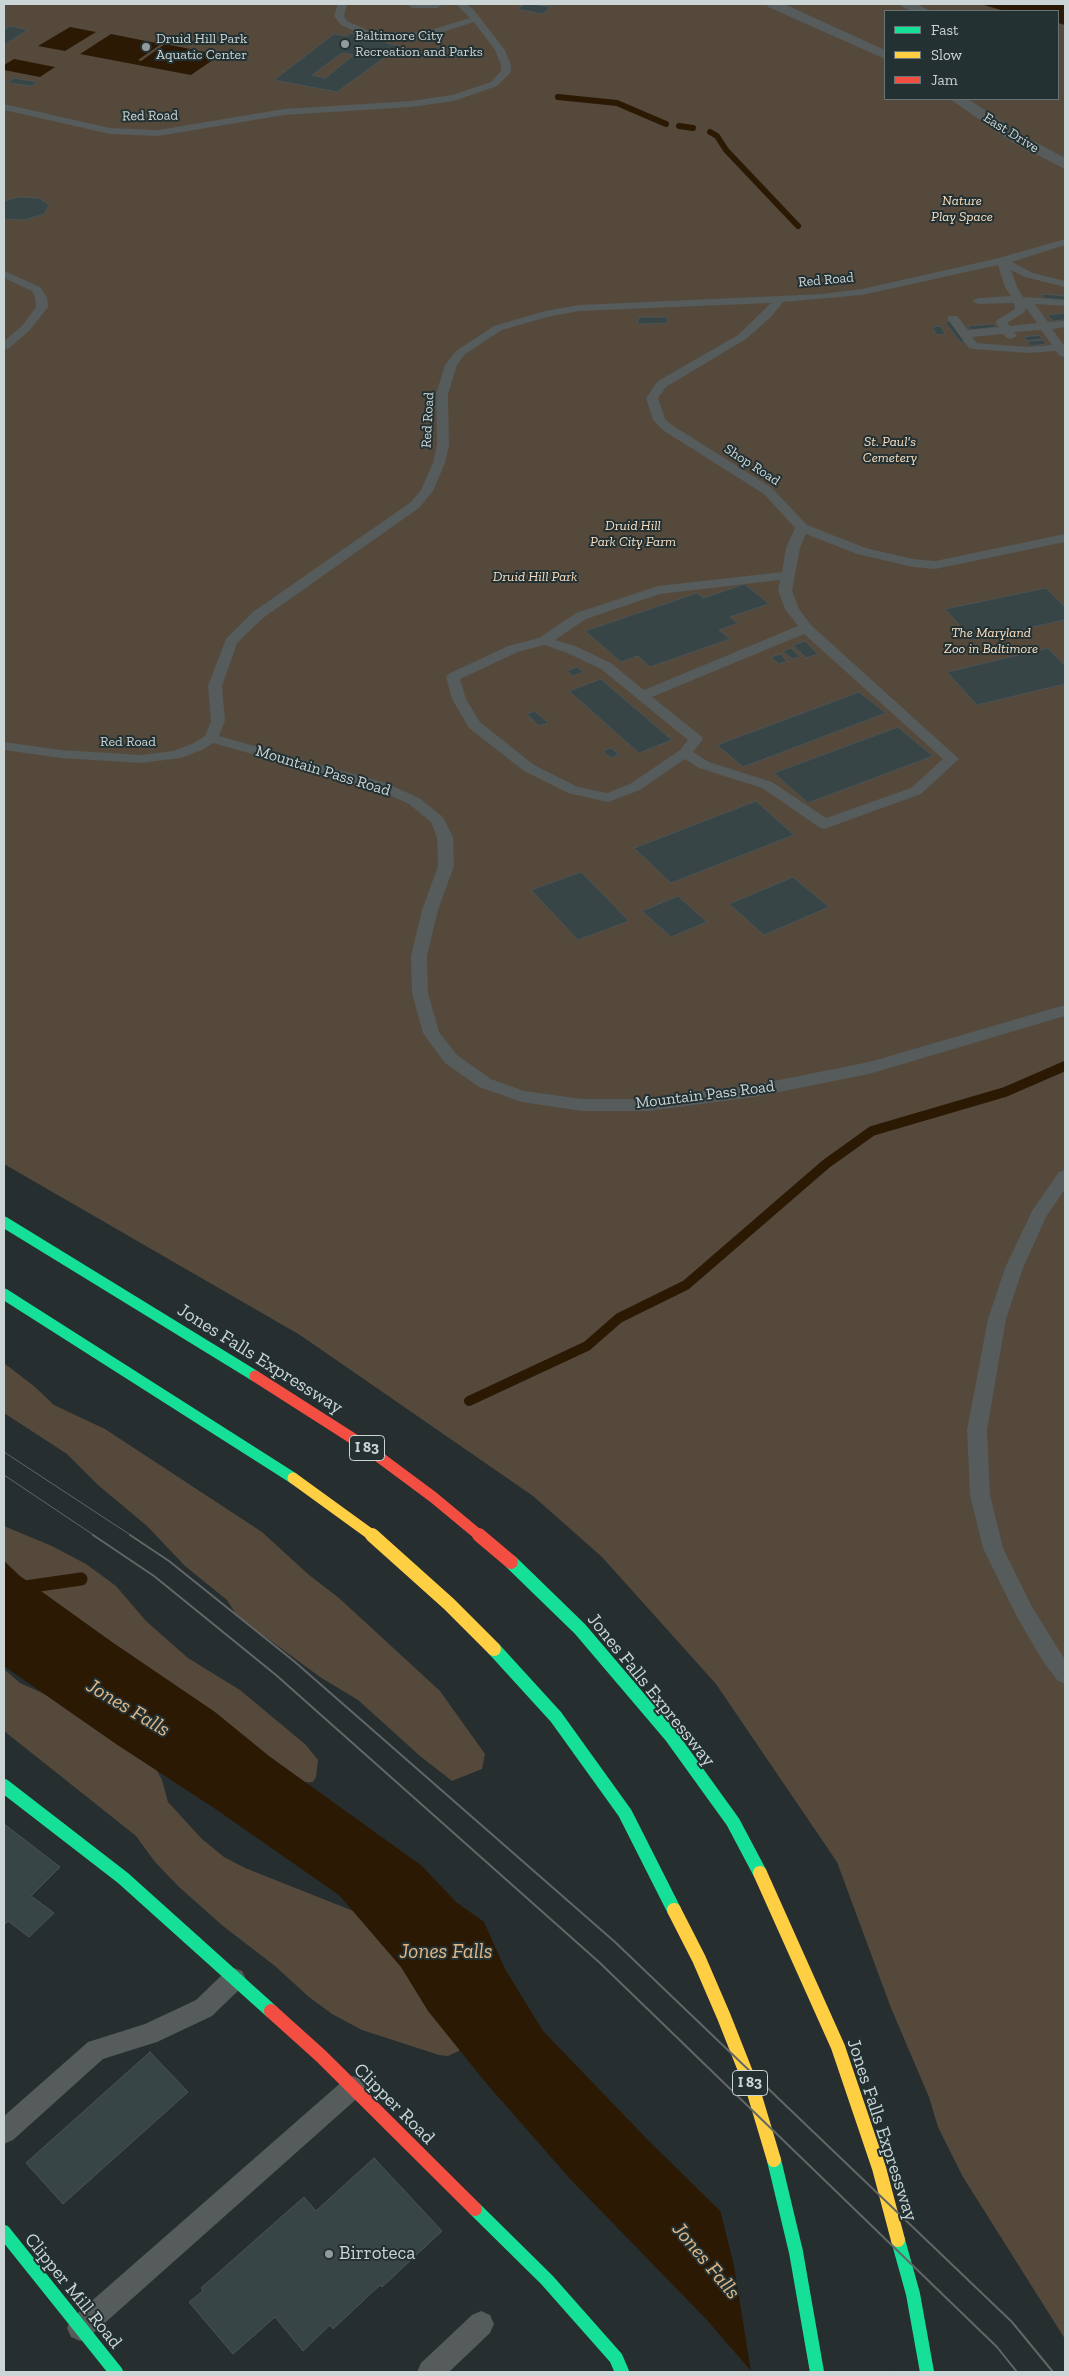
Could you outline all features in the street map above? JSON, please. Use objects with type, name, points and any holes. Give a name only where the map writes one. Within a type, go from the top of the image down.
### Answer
[{"type":"main road","name":"Jones Falls Expressway","points":[[4,1222],[290,1397],[363,1445],[433,1497],[506,1557],[580,1629],[671,1736],[727,1814],[773,1899],[838,2047],[879,2168],[913,2294],[927,2372]]},
{"type":"main road","name":"I 83","points":[[4,1294],[314,1491],[380,1541],[449,1604],[513,1669],[556,1718],[625,1813],[699,1960],[754,2093],[778,2174],[796,2252],[818,2372]]},
{"type":"main road","name":"Clipper Road","points":[[4,1786],[123,1878],[321,2056],[546,2280],[616,2358],[622,2372]]},
{"type":"main road","name":"Clipper Mill Road","points":[[4,2232],[116,2372]]},
{"type":"street","points":[[413,4],[437,4]]},
{"type":"street","points":[[772,4],[884,56]]},
{"type":"street","points":[[905,4],[920,10]]},
{"type":"street","name":"East Drive","points":[[960,100],[1018,139],[1065,164]]},
{"type":"lane","points":[[342,4],[339,16],[344,23],[356,30],[382,36],[425,35],[475,19]]},
{"type":"lane","name":"Red Road","points":[[4,107],[110,131],[158,133],[284,112],[411,104],[454,98],[484,89],[501,78],[506,72],[506,65],[500,50],[470,11],[461,4]]},
{"type":"lane","name":"Red Road","points":[[4,746],[61,754],[141,759],[176,755],[197,747],[211,738],[218,721],[215,686],[231,642],[258,615],[416,505],[427,491],[439,464],[443,445],[442,394],[451,364],[460,353],[478,340],[512,323],[545,314],[579,308],[780,299],[862,292],[908,284],[1002,261],[1065,242]]},
{"type":"lane","points":[[1002,261],[1029,275],[1065,284]]},
{"type":"lane","points":[[1002,261],[1011,288],[1020,299],[1030,306],[1063,350]]},
{"type":"lane","points":[[4,274],[36,289],[41,297],[42,307],[26,328],[4,347]]},
{"type":"lane","name":"Shop Road","points":[[780,299],[767,315],[742,337],[662,384],[652,398],[659,420],[668,428],[768,491],[802,528],[862,551],[913,563],[935,565],[1063,542]]},
{"type":"lane","points":[[966,336],[1006,328],[1021,310],[1020,299]]},
{"type":"lane","points":[[978,300],[1020,299],[1065,303]]},
{"type":"lane","points":[[1063,350],[1015,354],[978,347],[971,345],[954,321],[1006,328],[1065,329]]},
{"type":"lane","points":[[1046,328],[1065,324]]},
{"type":"lane","points":[[1006,328],[1015,354]]},
{"type":"lane","points":[[685,753],[704,765],[767,785],[824,824],[916,791],[952,759],[806,628],[792,609],[784,590],[793,548],[802,528]]},
{"type":"lane","points":[[544,641],[570,649],[606,666],[696,740],[685,753],[635,787],[608,798],[573,790],[528,768],[474,726],[459,699],[453,677],[512,649],[544,641],[581,616],[658,590],[787,575]]},
{"type":"lane","points":[[642,696],[806,628]]},
{"type":"lane","name":"Mountain Pass Road","points":[[211,738],[380,786],[414,802],[438,820],[445,837],[446,866],[430,910],[419,956],[420,993],[431,1034],[451,1060],[485,1083],[522,1096],[582,1105],[648,1105],[754,1091],[869,1068],[1065,1010]]},
{"type":"lane","points":[[1065,1176],[1038,1215],[1014,1268],[997,1319],[977,1430],[980,1495],[993,1548],[1024,1611],[1050,1657],[1065,1675]]},
{"type":"lane","points":[[4,2132],[96,2050],[149,2034],[204,2008],[234,1979]]},
{"type":"lane","points":[[80,2328],[353,2087]]},
{"type":"lane","points":[[430,2372],[481,2324]]},
{"type":"green space","name":"Druid Hill Park","points":[[4,4],[1065,4],[1065,2339],[963,2177],[938,2127],[929,2097],[891,2008],[837,1862],[716,1684],[602,1557],[533,1496],[300,1335],[4,1164]]},
{"type":"green space","points":[[4,1363],[35,1387],[54,1405],[105,1429],[262,1532],[309,1575],[339,1598],[440,1691],[485,1754],[482,1769],[452,1781],[420,1756],[358,1700],[320,1677],[237,1616],[227,1600],[185,1566],[147,1526],[98,1485],[67,1454],[4,1413]]},
{"type":"green space","points":[[4,1526],[52,1546],[86,1564],[116,1586],[146,1621],[188,1658],[240,1690],[306,1745],[318,1760],[316,1777],[313,1782],[290,1783],[4,1608]]},
{"type":"green space","points":[[4,1669],[20,1683],[49,1696],[153,1763],[162,1780],[168,1802],[202,1839],[224,1857],[245,1868],[361,1914],[462,2043],[459,2051],[448,2056],[439,2055],[362,2030],[332,2014],[309,1997],[275,1966],[223,1926],[179,1887],[155,1862],[136,1836],[4,1731]]},
{"type":"water","points":[[980,4],[1065,4],[1065,25],[1059,23],[1059,10],[1001,10]]},
{"type":"water","points":[[70,27],[96,32],[65,51],[38,46]]},
{"type":"water","points":[[111,34],[161,44],[138,60],[141,61],[165,44],[220,55],[191,75],[80,54]]},
{"type":"water","points":[[14,59],[55,67],[40,77],[4,70],[4,65]]},
{"type":"water","name":"Jones Falls","points":[[4,1561],[20,1576],[112,1642],[215,1712],[269,1756],[422,1866],[456,1902],[484,1922],[505,1969],[543,2031],[647,2139],[781,2271],[752,2372],[706,2319],[572,2181],[486,2083],[428,2011],[401,1967],[339,1895],[4,1666]]},
{"type":"pier","points":[[719,2206],[892,2372],[751,2372],[734,2266]]},
{"type":"building","points":[[525,4],[551,7],[542,14],[517,9]]},
{"type":"building","points":[[10,26],[28,30],[4,45],[4,30]]},
{"type":"building","points":[[351,33],[390,40],[386,43],[400,46],[337,92],[274,80],[334,34],[347,36]],"holes":[[[342,53],[354,55],[325,78],[312,75]]]},
{"type":"building","points":[[14,78],[37,82],[32,86],[8,83]]},
{"type":"building","points":[[18,197],[39,198],[49,205],[44,214],[25,220],[4,219],[4,201]]},
{"type":"building","points":[[1042,294],[1065,296],[1065,300],[1042,298]]},
{"type":"building","points":[[1065,313],[1065,320],[1053,321],[1047,315]]},
{"type":"building","points":[[667,317],[668,323],[638,324],[638,318]]},
{"type":"building","points":[[950,321],[965,342],[960,342],[945,322]]},
{"type":"building","points":[[993,324],[996,327],[971,330],[968,326]]},
{"type":"building","points":[[941,326],[945,334],[937,335],[932,327]]},
{"type":"building","points":[[1039,335],[1042,339],[1027,341],[1024,337]]},
{"type":"building","points":[[1043,340],[1046,344],[1030,346],[1027,341]]},
{"type":"building","points":[[745,584],[769,604],[730,617],[738,623],[719,630],[730,639],[650,667],[638,656],[621,662],[585,631],[697,593],[703,598]]},
{"type":"building","points":[[1046,588],[1065,607],[1065,620],[973,640],[945,609]]},
{"type":"building","points":[[805,641],[818,654],[806,658],[793,645]]},
{"type":"building","points":[[791,648],[800,657],[792,659],[783,651]]},
{"type":"building","points":[[1048,648],[1065,666],[1065,684],[977,705],[947,672]]},
{"type":"building","points":[[780,654],[787,661],[779,664],[771,657]]},
{"type":"building","points":[[577,667],[583,672],[573,676],[567,671]]},
{"type":"building","points":[[601,679],[672,740],[639,753],[569,691]]},
{"type":"building","points":[[859,692],[886,713],[743,767],[717,745]]},
{"type":"building","points":[[535,711],[548,723],[539,726],[527,714]]},
{"type":"building","points":[[898,727],[933,756],[808,803],[774,773]]},
{"type":"building","points":[[611,748],[619,754],[611,758],[603,751]]},
{"type":"building","points":[[756,801],[794,835],[671,883],[634,848]]},
{"type":"building","points":[[581,872],[629,921],[578,940],[531,890]]},
{"type":"building","points":[[793,877],[829,907],[764,935],[729,904]]},
{"type":"building","points":[[678,896],[707,922],[671,937],[642,911]]},
{"type":"building","points":[[4,1824],[60,1867],[31,1896],[54,1913],[29,1937],[8,1921],[4,1925]]},
{"type":"building","points":[[150,2052],[188,2092],[63,2204],[26,2163]]},
{"type":"building","name":"Birroteca","points":[[374,2158],[442,2231],[382,2287],[380,2285],[333,2329],[330,2325],[303,2351],[275,2317],[233,2354],[189,2302],[203,2291],[201,2288],[304,2197],[316,2211]]},
{"type":"waterway","points":[[558,97],[617,103],[666,124]]},
{"type":"waterway","points":[[679,126],[693,128]]},
{"type":"waterway","points":[[710,132],[717,136],[726,150],[798,226]]},
{"type":"waterway","points":[[469,1401],[587,1346],[619,1318],[686,1285],[826,1164],[872,1131],[1005,1092],[1065,1066]]},
{"type":"waterway","points":[[4,1590],[81,1579]]},
{"type":"tram line","points":[[4,1452],[132,1536]]},
{"type":"tram line","points":[[4,1475],[95,1536]]},
{"type":"tram line","points":[[93,1535],[154,1576],[276,1675],[600,1963],[997,2347],[1017,2372]]},
{"type":"tram line","points":[[130,1535],[169,1561],[295,1662],[615,1942],[1012,2322],[1053,2372]]},
{"type":"traffic: fast","points":[[4,1222],[255,1376]]},
{"type":"traffic: fast","points":[[4,1294],[293,1478]]},
{"type":"traffic: fast","points":[[511,1562],[580,1629],[671,1736],[733,1822],[760,1873]]},
{"type":"traffic: fast","points":[[494,1649],[556,1717],[625,1813],[674,1910]]},
{"type":"traffic: fast","points":[[4,1786],[123,1878],[271,2011]]},
{"type":"traffic: fast","points":[[774,2160],[796,2252],[817,2372]]},
{"type":"traffic: fast","points":[[475,2209],[547,2280],[616,2358],[622,2372]]},
{"type":"traffic: fast","points":[[4,2232],[116,2372]]},
{"type":"traffic: fast","points":[[898,2240],[913,2294],[927,2372]]},
{"type":"traffic: slow","points":[[293,1478],[380,1541],[449,1604],[494,1649]]},
{"type":"traffic: slow","points":[[760,1873],[838,2047],[879,2168],[898,2240]]},
{"type":"traffic: slow","points":[[674,1910],[699,1959],[724,2017],[754,2093],[774,2160]]},
{"type":"traffic: jam","points":[[255,1376],[363,1445],[433,1497],[511,1562]]},
{"type":"traffic: jam","points":[[271,2011],[321,2056],[475,2209]]},
{"type":"place","name":"Baltimore City Recreation and Parks","points":[[345,44]]},
{"type":"place","name":"Druid Hill Park Aquatic Center","points":[[146,47]]},
{"type":"place","name":"Birroteca","points":[[329,2254]]},
{"type":"park label","name":"Nature Play Space","points":[[962,210]]},
{"type":"park label","name":"St. Paul's Cemetery","points":[[890,450]]},
{"type":"park label","name":"Druid Hill Park City Farm","points":[[633,534]]},
{"type":"park label","name":"The Maryland Zoo in Baltimore","points":[[991,642]]}]
